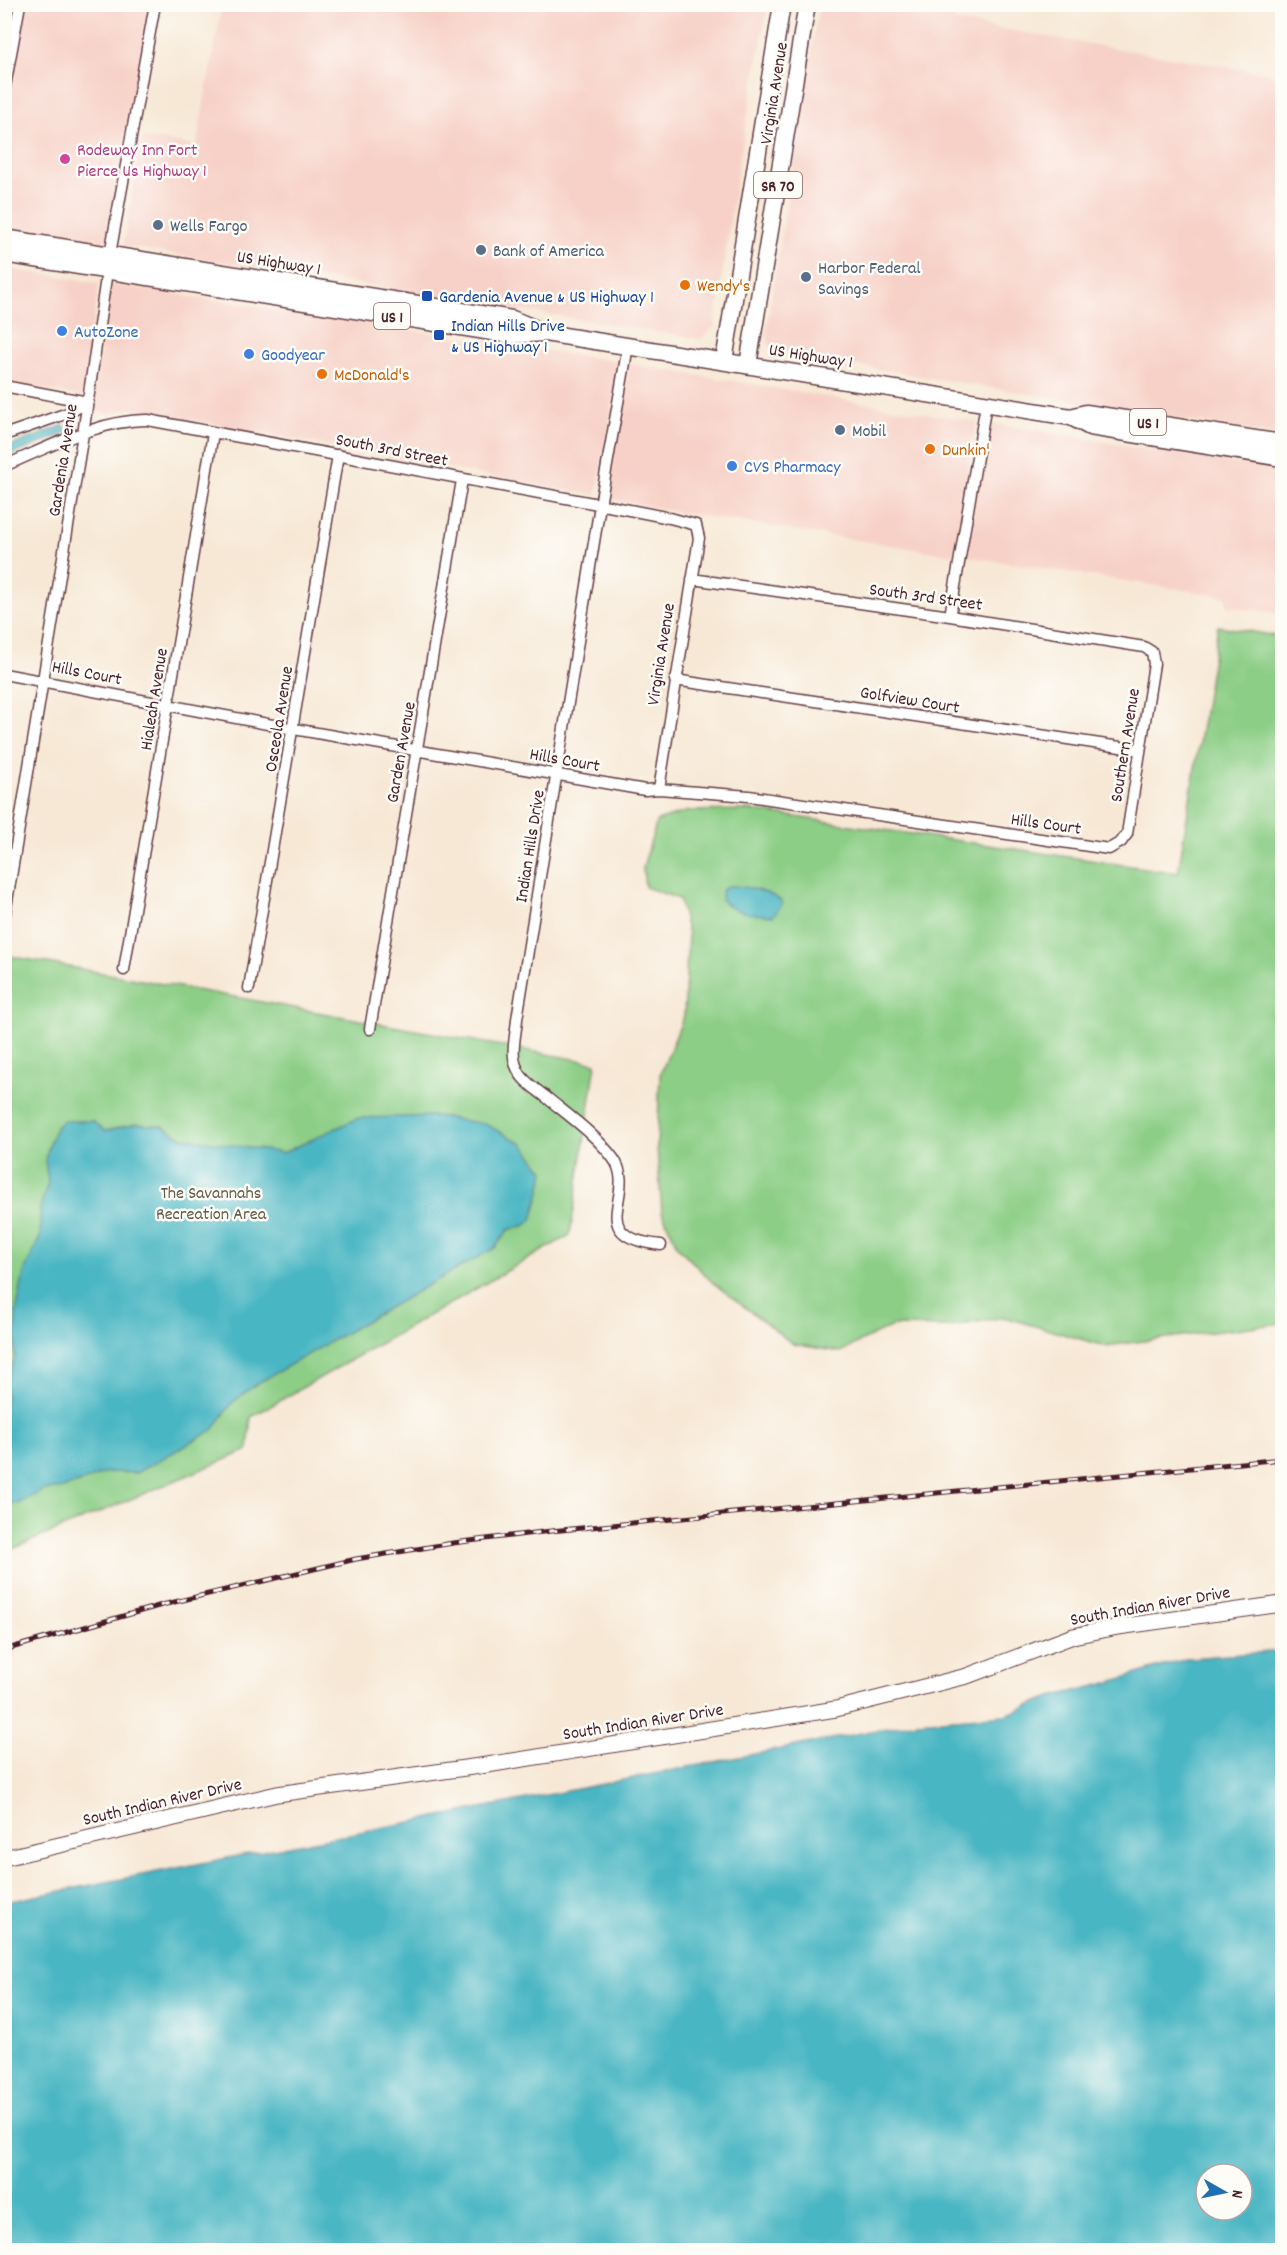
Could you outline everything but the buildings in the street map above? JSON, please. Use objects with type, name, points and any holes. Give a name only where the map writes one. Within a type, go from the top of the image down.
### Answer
[{"type":"main road","name":"Virginia Avenue","points":[[724,361],[782,4]]},
{"type":"main road","name":"Virginia Avenue","points":[[748,365],[803,8]]},
{"type":"main road","name":"US Highway 1","points":[[4,238],[108,263],[273,297],[511,335],[545,333],[724,361],[1071,417],[1090,427],[1282,458]]},
{"type":"main road","name":"US Highway 1","points":[[4,255],[108,263],[299,285],[512,319],[545,333]]},
{"type":"main road","points":[[273,297],[291,293],[299,285]]},
{"type":"main road","points":[[310,303],[320,297],[342,292]]},
{"type":"main road","name":"US Highway 1","points":[[1071,417],[1086,413],[1282,443]]},
{"type":"main road","name":"South Indian River Drive","points":[[4,1858],[277,1794],[498,1764],[836,1709],[967,1676],[1073,1636],[1118,1627],[1282,1604]]},
{"type":"street","points":[[4,93],[20,4]]},
{"type":"street","name":"Gardenia Avenue","points":[[4,920],[44,681],[108,263],[155,4]]},
{"type":"street","name":"Indian Hills Drive","points":[[628,346],[600,505],[518,1019],[514,1057],[517,1070],[527,1081],[595,1138],[615,1161],[620,1179],[615,1220],[622,1231],[632,1240],[661,1245]]},
{"type":"street","points":[[4,387],[88,402]]},
{"type":"street","points":[[58,397],[60,415]]},
{"type":"street","points":[[4,435],[60,415],[88,402]]},
{"type":"street","points":[[950,616],[986,404]]},
{"type":"street","name":"South 3rd Street","points":[[4,466],[83,434],[131,420],[148,420],[670,518],[696,525]]},
{"type":"street","name":"Hialeah Avenue","points":[[124,970],[213,433]]},
{"type":"street","name":"Osceola Avenue","points":[[249,988],[338,456]]},
{"type":"street","name":"Garden Avenue","points":[[370,1029],[462,480]]},
{"type":"street","name":"Virginia Avenue","points":[[659,789],[699,538],[696,525]]},
{"type":"street","name":"South 3rd Street","points":[[692,579],[950,616],[1144,647],[1152,652]]},
{"type":"street","name":"Southern Avenue","points":[[1121,842],[1127,834],[1154,664],[1152,652]]},
{"type":"street","name":"Hills Court","points":[[4,674],[294,729],[645,790],[659,789],[749,796],[1109,849],[1121,842]]},
{"type":"street","name":"Golfview Court","points":[[675,680],[1140,750]]},
{"type":"shaded area","points":[[26,5],[150,5],[106,249],[5,232],[5,123]]},
{"type":"shaded area","points":[[222,5],[768,5],[738,167],[715,326],[701,339],[123,246],[142,137],[196,146]]},
{"type":"shaded area","points":[[819,5],[955,5],[953,21],[1282,76],[1282,436],[781,353],[769,345],[766,331]]},
{"type":"shaded area","points":[[4,268],[99,283],[83,397],[5,382]]},
{"type":"shaded area","points":[[110,284],[620,362],[596,496],[128,408],[110,414],[92,411],[95,404],[93,401]]},
{"type":"shaded area","points":[[630,364],[977,422],[954,555],[684,513],[606,498]]},
{"type":"shaded area","points":[[988,423],[1282,471],[1282,614],[1226,606],[1226,598],[1222,596],[965,556]]},
{"type":"green space","points":[[1218,626],[1282,637],[1282,1323],[1105,1346],[1004,1317],[950,1327],[892,1326],[840,1352],[793,1344],[712,1282],[678,1247],[662,1212],[657,1147],[660,1075],[684,1016],[688,934],[679,899],[645,887],[643,867],[657,821],[689,811],[748,810],[1178,873]]},
{"type":"green space","name":"The Savannahs Recreation Area","points":[[4,955],[596,1063],[570,1235],[251,1417],[248,1450],[5,1552]]},
{"type":"water","points":[[64,425],[68,432],[5,458],[5,448]]},
{"type":"water","points":[[728,886],[765,892],[783,903],[773,916],[738,910],[721,899],[722,890]]},
{"type":"water","points":[[437,1116],[485,1124],[523,1144],[544,1171],[532,1220],[526,1225],[508,1230],[495,1248],[255,1385],[232,1403],[213,1430],[136,1473],[108,1472],[64,1488],[45,1490],[17,1504],[5,1502],[5,1384],[15,1357],[16,1313],[24,1272],[40,1237],[40,1208],[48,1183],[45,1160],[56,1127],[63,1121],[92,1121],[105,1131],[136,1124],[163,1126],[181,1137],[283,1153],[358,1118]]},
{"type":"water","points":[[1282,1651],[1282,2250],[5,2250],[5,1902],[917,1722],[1006,1715],[1051,1697],[1104,1684],[1189,1658]]},
{"type":"railway","points":[[4,1650],[162,1605],[356,1559],[453,1543],[551,1531],[1282,1459]]},
{"type":"place","name":"Rodeway Inn Fort Pierce Us Highway 1","points":[[65,159]]},
{"type":"place","name":"Wells Fargo","points":[[158,225]]},
{"type":"place","name":"Bank of America","points":[[481,250]]},
{"type":"place","name":"Harbor Federal Savings","points":[[806,277]]},
{"type":"place","name":"Wendy's","points":[[685,285]]},
{"type":"place","name":"Gardenia Avenue & US Highway 1","points":[[427,296]]},
{"type":"place","name":"AutoZone","points":[[62,331]]},
{"type":"place","name":"Indian Hills Drive & US Highway 1","points":[[439,335]]},
{"type":"place","name":"Goodyear","points":[[249,354]]},
{"type":"place","name":"McDonald's","points":[[322,374]]},
{"type":"place","name":"Mobil","points":[[840,430]]},
{"type":"place","name":"Dunkin'","points":[[930,449]]},
{"type":"place","name":"CVS Pharmacy","points":[[732,466]]}]
